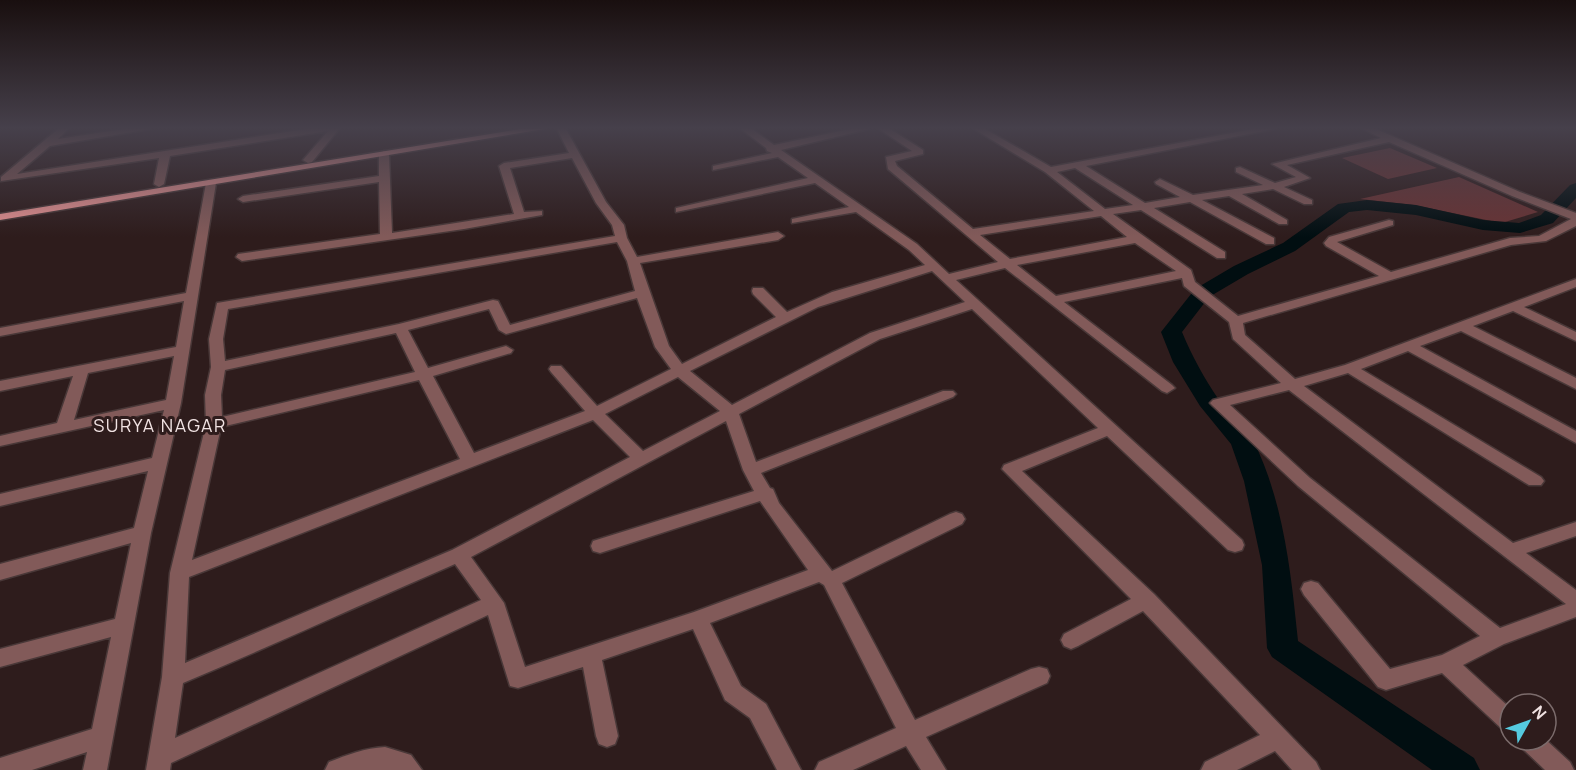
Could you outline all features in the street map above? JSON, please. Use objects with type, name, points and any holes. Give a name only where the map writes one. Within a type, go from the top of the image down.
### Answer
[{"type":"main road","points":[[0,217],[108,197],[159,184],[277,165]]},
{"type":"main road","points":[[0,211],[211,183],[319,165]]},
{"type":"street","points":[[2,181],[21,165]]},
{"type":"street","points":[[2,181],[103,165]]},
{"type":"street","points":[[159,184],[163,165]]},
{"type":"street","points":[[384,165],[386,237]]},
{"type":"street","points":[[511,165],[504,166],[520,216]]},
{"type":"street","points":[[580,165],[601,203],[618,225],[621,238],[633,261],[662,347],[680,371],[730,411],[751,470],[767,494],[773,508],[826,577],[911,734],[934,770]]},
{"type":"street","points":[[717,168],[727,165]]},
{"type":"street","points":[[796,165],[857,209],[888,227],[935,266],[972,303],[1235,545]]},
{"type":"street","points":[[891,165],[971,233],[1167,388]]},
{"type":"street","points":[[1040,165],[1188,278],[1236,321],[1238,336],[1292,385],[1576,601]]},
{"type":"street","points":[[1049,170],[1077,165],[1221,255]]},
{"type":"street","points":[[971,233],[1274,186],[1305,178],[1279,165]]},
{"type":"street","points":[[1449,165],[1576,219]]},
{"type":"street","points":[[1240,170],[1308,202]]},
{"type":"street","points":[[243,199],[384,177]]},
{"type":"street","points":[[680,210],[818,179]]},
{"type":"street","points":[[1160,182],[1270,241]]},
{"type":"street","points":[[95,770],[142,533],[173,404],[211,183]]},
{"type":"street","points":[[1230,192],[1283,222]]},
{"type":"street","points":[[796,221],[857,209]]},
{"type":"street","points":[[242,257],[538,213]]},
{"type":"street","points":[[1236,321],[1510,242],[1542,239],[1576,219]]},
{"type":"street","points":[[1389,223],[1333,239],[1330,243],[1390,277]]},
{"type":"street","points":[[633,261],[778,236]]},
{"type":"street","points":[[158,763],[173,678],[180,573],[214,424],[213,395],[218,367],[216,339],[222,306],[621,238]]},
{"type":"street","points":[[948,278],[1010,263],[1137,240]]},
{"type":"street","points":[[180,573],[595,413],[813,304],[935,266]]},
{"type":"street","points":[[1055,300],[1188,278]]},
{"type":"street","points":[[1497,638],[1304,482],[1218,403],[1350,368],[1460,325],[1573,286]]},
{"type":"street","points":[[758,291],[786,319]]},
{"type":"street","points":[[218,367],[400,328],[493,304],[506,330],[642,293]]},
{"type":"street","points":[[0,332],[193,295]]},
{"type":"street","points":[[173,678],[459,555],[876,336],[972,303]]},
{"type":"street","points":[[1512,306],[1576,337]]},
{"type":"street","points":[[1460,325],[1576,384]]},
{"type":"street","points":[[400,328],[470,462]]},
{"type":"street","points":[[1407,345],[1576,438]]},
{"type":"street","points":[[0,386],[181,350]]},
{"type":"street","points":[[214,424],[424,374],[506,350]]},
{"type":"street","points":[[1350,368],[1535,481]]},
{"type":"street","points":[[556,369],[595,413],[642,459]]},
{"type":"street","points":[[64,427],[82,370]]},
{"type":"street","points":[[751,470],[948,394]]},
{"type":"street","points":[[0,441],[173,404]]},
{"type":"street","points":[[1110,429],[1010,469],[1147,600],[1308,770]]},
{"type":"street","points":[[0,500],[160,462]]},
{"type":"street","points":[[600,546],[767,494]]},
{"type":"street","points":[[459,555],[494,603],[518,679],[826,577],[956,519]]},
{"type":"street","points":[[1511,551],[1576,529]]},
{"type":"street","points":[[0,572],[142,533]]},
{"type":"street","points":[[1311,589],[1386,680],[1446,663],[1497,638],[1576,609]]},
{"type":"street","points":[[1071,640],[1147,600]]},
{"type":"street","points":[[158,763],[494,603]]},
{"type":"street","points":[[698,619],[733,693],[758,711],[789,770]]},
{"type":"street","points":[[0,658],[124,625]]},
{"type":"street","points":[[591,655],[607,736]]},
{"type":"street","points":[[1446,663],[1498,711]]},
{"type":"street","points":[[827,770],[1039,676]]},
{"type":"street","points":[[0,769],[102,737]]},
{"type":"street","points":[[1213,770],[1277,738]]},
{"type":"street","points":[[1543,752],[1562,770]]},
{"type":"street","points":[[337,770],[371,758],[393,759],[410,770]]},
{"type":"shaded area","points":[[1357,165],[1430,165],[1437,168],[1388,179]]},
{"type":"shaded area","points":[[1459,177],[1538,212],[1505,222],[1496,222],[1414,205],[1360,199]]},
{"type":"waterway","points":[[1462,770],[1283,648],[1276,565],[1257,481],[1242,441],[1212,406],[1184,362],[1171,332],[1202,293],[1241,270],[1289,247],[1344,208],[1367,205],[1416,210],[1483,225],[1520,228],[1547,219],[1576,188]]},
{"type":"district","name":"SURYA NAGAR","points":[[160,426]]}]
